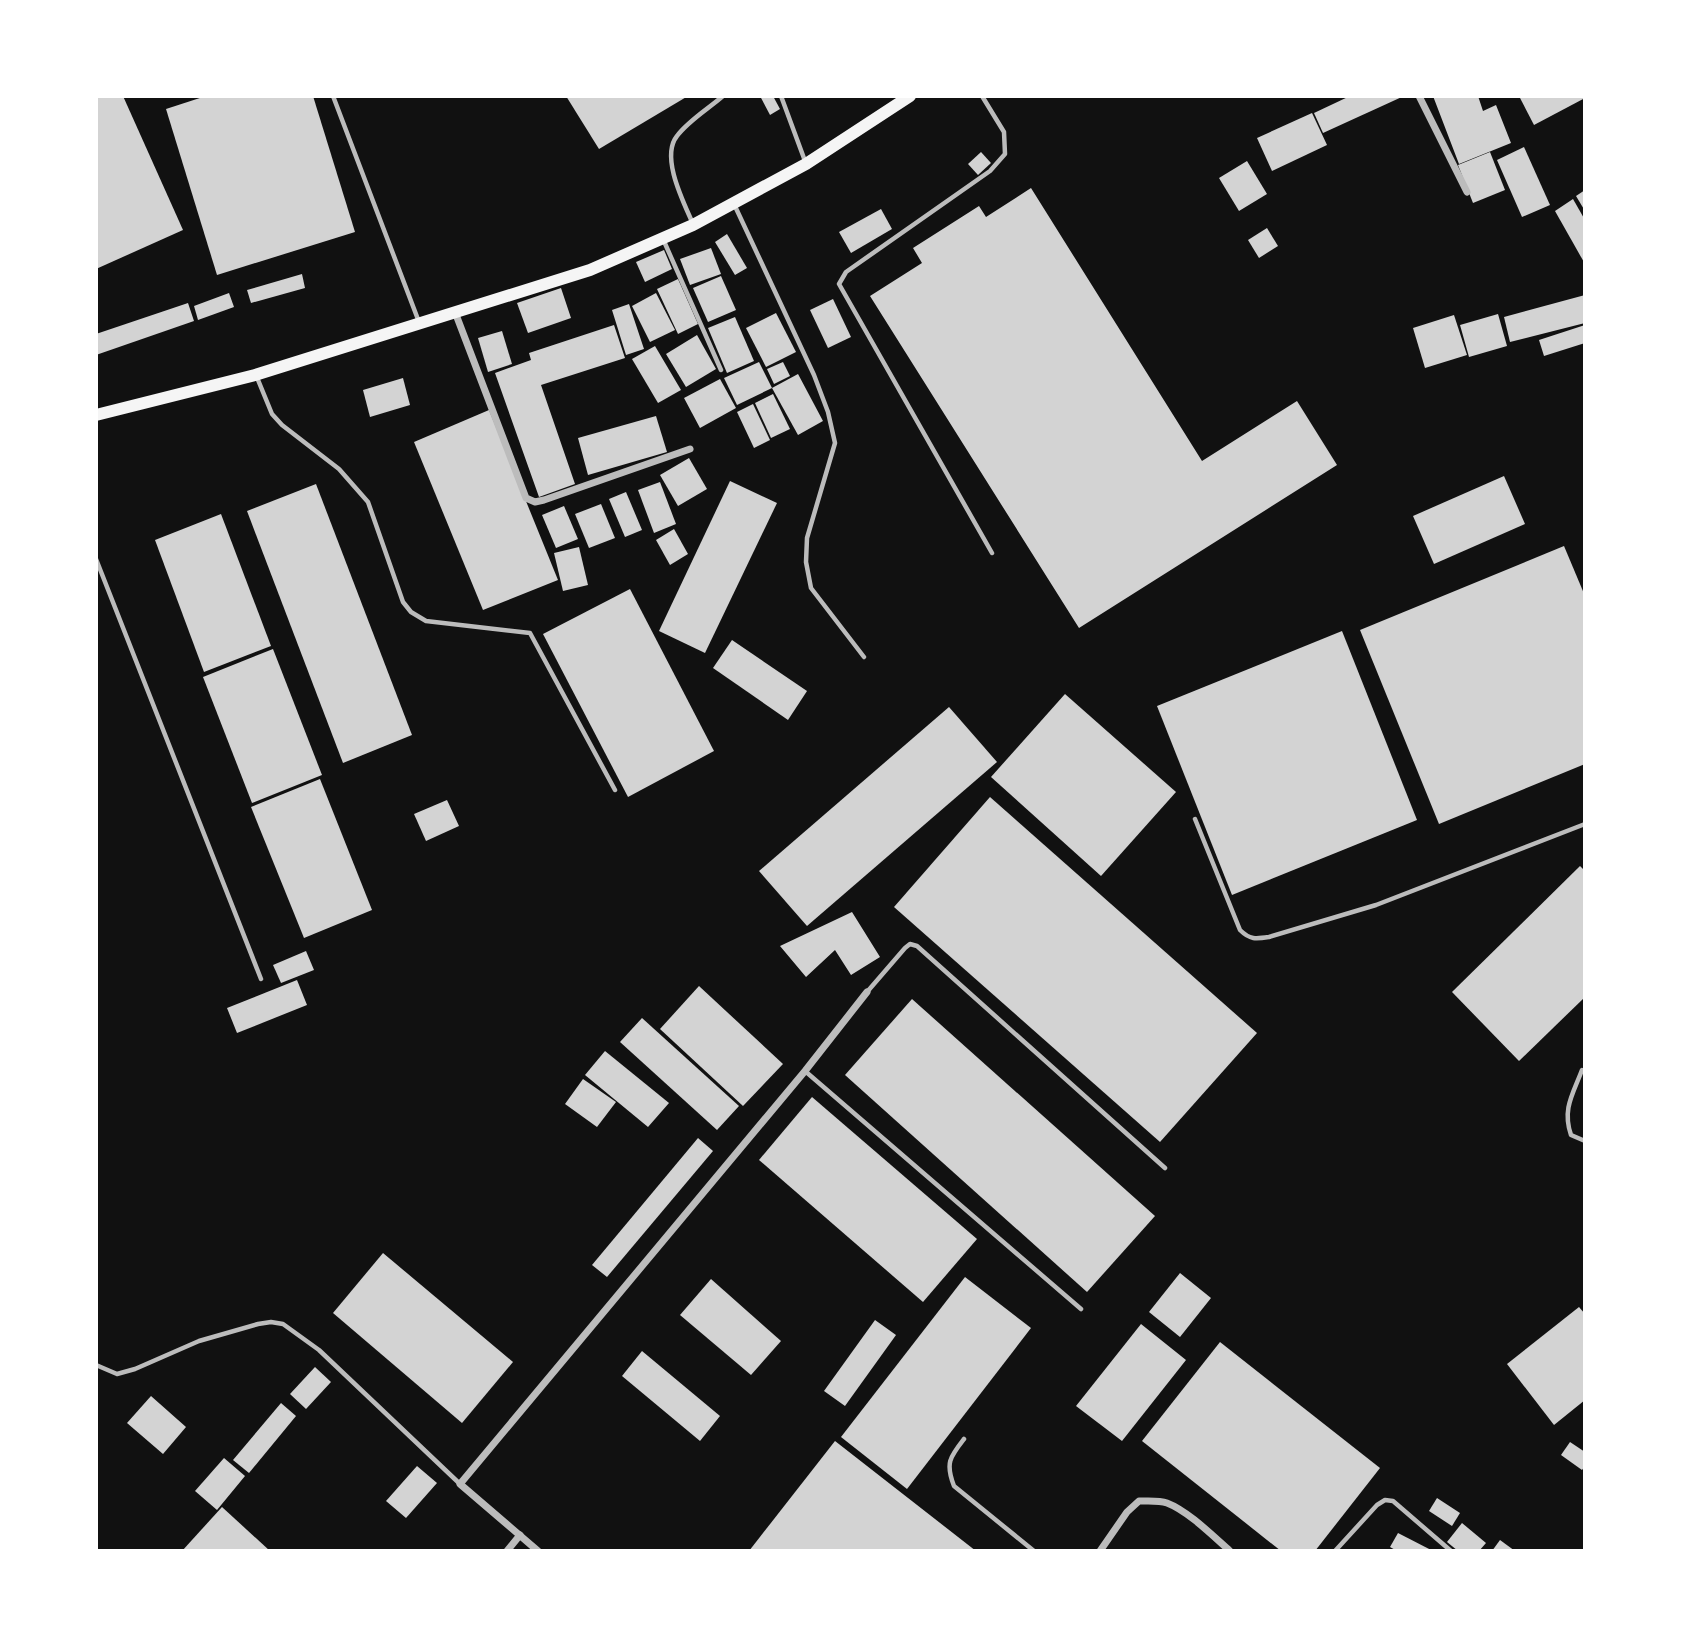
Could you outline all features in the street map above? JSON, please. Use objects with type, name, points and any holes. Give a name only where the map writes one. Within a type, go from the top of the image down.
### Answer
[{"type":"main road","points":[[96,415],[256,375],[590,270],[693,225],[806,164],[910,96]]},
{"type":"street","points":[[1419,96],[1467,192]]},
{"type":"street","points":[[455,312],[526,498],[530,501],[544,500],[690,449]]},
{"type":"street","points":[[538,1551],[460,1483],[805,1071],[867,992]]},
{"type":"street","points":[[1100,1551],[1139,1501],[1167,1502],[1230,1551]]},
{"type":"street","points":[[507,1551],[520,1535]]},
{"type":"lane","points":[[333,96],[420,323]]},
{"type":"lane","points":[[693,225],[676,184],[671,156],[675,137],[723,96]]},
{"type":"lane","points":[[780,96],[806,164]]},
{"type":"lane","points":[[982,96],[1004,132],[1005,154],[990,171],[846,272],[839,284],[992,553]]},
{"type":"lane","points":[[733,203],[814,375],[828,412],[835,443],[807,538],[806,562],[811,588],[864,657]]},
{"type":"lane","points":[[663,238],[721,370]]},
{"type":"lane","points":[[256,375],[272,414],[282,425],[339,469],[368,502],[403,601],[411,612],[426,621],[530,633],[615,790]]},
{"type":"lane","points":[[96,559],[261,979]]},
{"type":"lane","points":[[1195,818],[1240,930],[1254,939],[1269,937],[1376,905],[1585,824]]},
{"type":"lane","points":[[867,992],[905,948],[911,944],[917,946],[1166,1168]]},
{"type":"lane","points":[[1582,1070],[1566,1121],[1572,1135],[1585,1141]]},
{"type":"lane","points":[[805,1071],[1081,1309]]},
{"type":"lane","points":[[96,1365],[117,1374],[199,1341],[258,1324],[283,1324],[318,1350],[460,1483]]},
{"type":"lane","points":[[964,1438],[949,1462],[948,1470],[954,1486],[1034,1551]]},
{"type":"lane","points":[[1335,1551],[1377,1505],[1385,1500],[1393,1501],[1451,1551]]},
{"type":"building","points":[[96,96],[123,96],[183,230],[96,269]]},
{"type":"building","points":[[206,96],[313,96],[355,232],[217,275],[166,109]]},
{"type":"building","points":[[566,96],[688,96],[599,149]]},
{"type":"building","points":[[760,96],[773,96],[780,109],[770,115]]},
{"type":"building","points":[[1350,96],[1404,96],[1323,133],[1314,113]]},
{"type":"building","points":[[1433,96],[1478,96],[1483,111],[1496,105],[1511,143],[1459,164]]},
{"type":"building","points":[[1519,96],[1585,96],[1585,98],[1534,125]]},
{"type":"building","points":[[1312,113],[1327,145],[1272,171],[1257,138]]},
{"type":"building","points":[[1524,147],[1550,205],[1522,217],[1497,160]]},
{"type":"building","points":[[981,152],[991,163],[978,175],[968,164]]},
{"type":"building","points":[[1490,152],[1505,190],[1473,203],[1458,165]]},
{"type":"building","points":[[1247,161],[1267,194],[1239,211],[1219,178]]},
{"type":"building","points":[[1031,188],[1202,461],[1297,401],[1337,465],[1079,628],[870,296],[922,263],[913,248],[979,206],[986,217]]},
{"type":"building","points":[[1585,190],[1585,211],[1576,196]]},
{"type":"building","points":[[1573,199],[1585,220],[1585,264],[1555,211]]},
{"type":"building","points":[[881,209],[892,229],[851,253],[839,232]]},
{"type":"building","points":[[1267,228],[1278,246],[1259,258],[1248,240]]},
{"type":"building","points":[[727,234],[747,268],[735,275],[715,242]]},
{"type":"building","points":[[711,248],[721,274],[690,285],[680,259]]},
{"type":"building","points":[[664,250],[672,269],[645,282],[636,262]]},
{"type":"building","points":[[302,274],[305,288],[251,303],[247,290]]},
{"type":"building","points":[[721,276],[736,310],[708,322],[693,288]]},
{"type":"building","points":[[678,279],[698,324],[678,334],[657,289]]},
{"type":"building","points":[[561,288],[571,318],[528,333],[517,303]]},
{"type":"building","points":[[229,293],[234,307],[198,320],[194,306]]},
{"type":"building","points":[[656,293],[675,330],[650,342],[632,306]]},
{"type":"building","points":[[1585,295],[1585,323],[1510,342],[1504,317]]},
{"type":"building","points":[[833,299],[851,337],[828,348],[810,310]]},
{"type":"building","points":[[188,303],[194,321],[96,355],[96,334]]},
{"type":"building","points":[[629,304],[644,349],[626,355],[612,310]]},
{"type":"building","points":[[776,313],[796,352],[766,367],[746,328]]},
{"type":"building","points":[[1498,314],[1507,346],[1469,357],[1460,325]]},
{"type":"building","points":[[1454,315],[1467,355],[1425,368],[1413,328]]},
{"type":"building","points":[[735,317],[754,361],[727,373],[708,328]]},
{"type":"building","points":[[614,325],[625,358],[541,385],[575,484],[539,497],[495,373],[531,360],[529,353]]},
{"type":"building","points":[[1585,325],[1585,343],[1544,356],[1539,340]]},
{"type":"building","points":[[502,331],[512,364],[488,372],[478,338]]},
{"type":"building","points":[[697,335],[716,369],[686,387],[666,354]]},
{"type":"building","points":[[655,346],[681,390],[658,403],[632,359]]},
{"type":"building","points":[[759,362],[772,388],[737,405],[724,378]]},
{"type":"building","points":[[783,362],[790,376],[774,384],[767,369]]},
{"type":"building","points":[[798,374],[823,421],[798,435],[772,388]]},
{"type":"building","points":[[403,378],[410,405],[370,417],[363,390]]},
{"type":"building","points":[[720,379],[736,408],[700,428],[684,398]]},
{"type":"building","points":[[773,394],[790,429],[771,438],[755,403]]},
{"type":"building","points":[[753,404],[770,440],[754,448],[737,412]]},
{"type":"building","points":[[489,410],[558,580],[483,610],[414,442]]},
{"type":"building","points":[[656,416],[667,452],[588,475],[578,438]]},
{"type":"building","points":[[689,458],[707,489],[678,506],[660,475]]},
{"type":"building","points":[[1504,476],[1525,524],[1434,564],[1413,516]]},
{"type":"building","points":[[730,481],[777,503],[705,653],[659,631]]},
{"type":"building","points":[[660,482],[676,524],[654,533],[638,490]]},
{"type":"building","points":[[316,484],[412,735],[343,763],[247,511]]},
{"type":"building","points":[[626,492],[642,530],[625,537],[609,499]]},
{"type":"building","points":[[601,504],[615,538],[589,548],[575,514]]},
{"type":"building","points":[[564,506],[578,539],[556,548],[542,515]]},
{"type":"building","points":[[221,514],[271,646],[204,672],[155,540]]},
{"type":"building","points":[[674,529],[688,554],[670,565],[656,540]]},
{"type":"building","points":[[1564,546],[1585,596],[1585,764],[1439,824],[1360,630]]},
{"type":"building","points":[[579,547],[588,585],[563,591],[554,553]]},
{"type":"building","points":[[630,589],[714,751],[628,797],[543,634]]},
{"type":"building","points":[[1342,631],[1417,820],[1232,895],[1157,706]]},
{"type":"building","points":[[732,640],[807,691],[788,720],[713,668]]},
{"type":"building","points":[[273,649],[322,775],[252,803],[203,677]]},
{"type":"building","points":[[1065,694],[1176,792],[1101,876],[991,777]]},
{"type":"building","points":[[949,707],[997,762],[807,926],[759,871]]},
{"type":"building","points":[[320,779],[372,910],[304,938],[251,807]]},
{"type":"building","points":[[990,797],[1257,1033],[1160,1142],[894,907]]},
{"type":"building","points":[[447,800],[459,826],[426,841],[414,814]]},
{"type":"building","points":[[1580,866],[1585,871],[1585,997],[1519,1061],[1452,992]]},
{"type":"building","points":[[852,912],[880,957],[851,975],[835,950],[806,977],[780,946]]},
{"type":"building","points":[[306,951],[314,970],[281,983],[273,965]]},
{"type":"building","points":[[297,980],[307,1005],[237,1033],[227,1008]]},
{"type":"building","points":[[699,986],[783,1064],[743,1106],[660,1029]]},
{"type":"building","points":[[912,999],[1155,1216],[1087,1292],[845,1075]]},
{"type":"building","points":[[642,1018],[739,1106],[717,1130],[620,1042]]},
{"type":"building","points":[[605,1051],[669,1103],[648,1127],[585,1075]]},
{"type":"building","points":[[583,1079],[616,1102],[597,1127],[565,1104]]},
{"type":"building","points":[[812,1097],[977,1239],[923,1302],[759,1160]]},
{"type":"building","points":[[698,1138],[713,1151],[607,1277],[592,1265]]},
{"type":"building","points":[[383,1253],[513,1362],[462,1423],[333,1313]]},
{"type":"building","points":[[1180,1273],[1211,1298],[1180,1337],[1149,1312]]},
{"type":"building","points":[[965,1277],[1031,1328],[907,1489],[841,1437]]},
{"type":"building","points":[[711,1279],[781,1341],[751,1375],[680,1315]]},
{"type":"building","points":[[1579,1307],[1585,1314],[1585,1400],[1554,1425],[1507,1364]]},
{"type":"building","points":[[875,1320],[896,1335],[845,1406],[824,1391]]},
{"type":"building","points":[[1141,1324],[1186,1360],[1122,1441],[1076,1406]]},
{"type":"building","points":[[1220,1342],[1380,1468],[1315,1551],[1281,1551],[1142,1441]]},
{"type":"building","points":[[642,1351],[720,1416],[700,1441],[622,1376]]},
{"type":"building","points":[[315,1367],[331,1382],[306,1409],[290,1394]]},
{"type":"building","points":[[151,1396],[186,1427],[163,1454],[127,1423]]},
{"type":"building","points":[[281,1403],[296,1416],[249,1473],[233,1460]]},
{"type":"building","points":[[835,1441],[976,1551],[749,1551]]},
{"type":"building","points":[[1570,1442],[1585,1452],[1585,1466],[1582,1470],[1561,1455]]},
{"type":"building","points":[[224,1458],[245,1476],[217,1510],[195,1491]]},
{"type":"building","points":[[417,1466],[437,1483],[406,1518],[386,1501]]},
{"type":"building","points":[[1437,1498],[1460,1513],[1452,1526],[1429,1511]]},
{"type":"building","points":[[222,1507],[270,1551],[182,1551]]},
{"type":"building","points":[[1462,1523],[1486,1543],[1479,1551],[1458,1551],[1447,1542]]},
{"type":"building","points":[[1398,1533],[1433,1551],[1397,1551],[1390,1547]]},
{"type":"building","points":[[1500,1540],[1515,1551],[1492,1551]]}]
